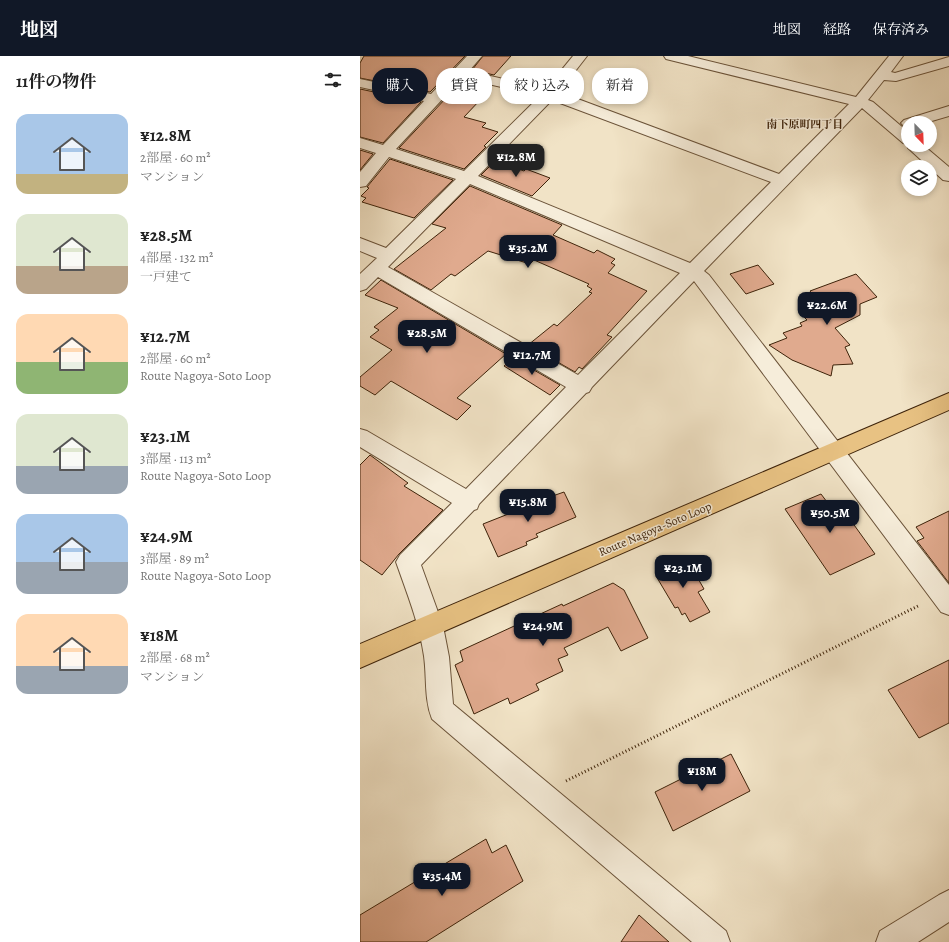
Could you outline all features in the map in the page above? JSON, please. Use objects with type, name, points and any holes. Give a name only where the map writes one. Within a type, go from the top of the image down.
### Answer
[{"type":"main road","name":"Route Nagoya-Soto Loop","points":[[360,656],[949,401]]},
{"type":"street","points":[[464,68],[476,56]]},
{"type":"street","points":[[571,68],[580,56]]},
{"type":"street","points":[[671,56],[859,102],[868,105],[901,123]]},
{"type":"street","points":[[715,942],[441,710],[437,657],[431,626],[408,562],[469,502],[783,181],[859,102],[896,56]]},
{"type":"street","points":[[880,75],[896,77],[949,61]]},
{"type":"street","points":[[360,83],[435,99]]},
{"type":"street","points":[[360,182],[386,151],[435,99]]},
{"type":"street","points":[[360,285],[540,104]]},
{"type":"street","points":[[577,104],[783,181]]},
{"type":"street","points":[[933,116],[949,111]]},
{"type":"street","points":[[360,143],[467,176],[694,272],[703,279],[945,599]]},
{"type":"street","points":[[922,152],[949,176]]},
{"type":"street","points":[[360,244],[384,262],[582,387]]},
{"type":"street","points":[[360,437],[469,502]]},
{"type":"street","points":[[891,942],[949,905]]},
{"type":"path","points":[[541,794],[945,599]]},
{"type":"building","points":[[364,56],[465,56],[453,68],[436,68],[436,86],[430,92],[428,92],[428,68],[372,68],[372,80],[360,78],[360,63]]},
{"type":"building","points":[[483,56],[511,56],[494,75],[492,75],[492,68],[474,68]]},
{"type":"building","points":[[360,89],[372,92],[372,104],[419,104],[383,143],[360,137]]},
{"type":"building","points":[[440,104],[476,104],[464,117],[486,123],[482,127],[498,132],[484,146],[486,147],[464,169],[399,148]]},
{"type":"building","points":[[360,150],[373,154],[360,170]]},
{"type":"building","points":[[390,159],[453,180],[414,218],[362,202],[366,198],[361,196],[369,188],[367,187]]},
{"type":"building","points":[[496,160],[524,171],[526,169],[550,178],[532,196],[481,175]]},
{"type":"building","points":[[470,186],[562,225],[553,235],[594,253],[597,250],[615,259],[611,263],[615,265],[608,273],[647,291],[607,335],[612,337],[582,369],[579,367],[575,372],[528,345],[554,324],[557,326],[592,293],[589,292],[592,289],[587,286],[589,284],[534,260],[530,264],[488,251],[455,276],[451,274],[431,290],[394,269],[446,228],[432,224]]},
{"type":"building","points":[[758,265],[774,284],[746,294],[730,274]]},
{"type":"building","points":[[856,274],[877,297],[860,304],[860,315],[835,328],[850,345],[845,347],[853,364],[833,365],[831,376],[792,360],[769,345],[787,338],[783,333],[802,326],[800,323],[807,320],[804,317],[825,310],[810,291]]},
{"type":"building","points":[[381,280],[506,354],[457,398],[471,406],[457,420],[391,381],[375,395],[360,386],[360,377],[392,350],[370,337],[379,330],[374,327],[398,308],[365,295]]},
{"type":"building","points":[[513,358],[560,385],[550,395],[504,366]]},
{"type":"building","points":[[370,455],[408,483],[404,486],[443,510],[399,554],[382,575],[360,560],[360,465]]},
{"type":"building","points":[[564,492],[576,517],[536,534],[538,537],[526,542],[527,545],[498,557],[483,524],[526,507],[525,503],[543,496],[544,499]]},
{"type":"building","points":[[821,494],[836,514],[844,511],[875,554],[830,575],[785,509]]},
{"type":"building","points":[[949,511],[949,583],[917,541],[924,538],[916,527]]},
{"type":"building","points":[[678,557],[683,565],[689,563],[704,589],[698,592],[710,612],[690,622],[685,613],[682,615],[678,607],[675,608],[656,576],[663,573],[660,569]]},
{"type":"building","points":[[613,583],[624,590],[648,638],[621,651],[608,627],[564,648],[568,655],[558,659],[563,671],[536,684],[539,690],[510,704],[508,698],[474,714],[455,665],[463,661],[460,651],[562,604],[563,606]]},
{"type":"building","points":[[949,660],[949,723],[919,738],[888,690]]},
{"type":"building","points":[[731,754],[750,791],[673,831],[655,792]]},
{"type":"building","points":[[486,839],[492,853],[506,845],[523,881],[426,942],[360,942],[360,915]]},
{"type":"building","points":[[639,915],[669,942],[621,942]]},
{"type":"district","name":"南下原町四丁目","points":[[805,124]]}]
